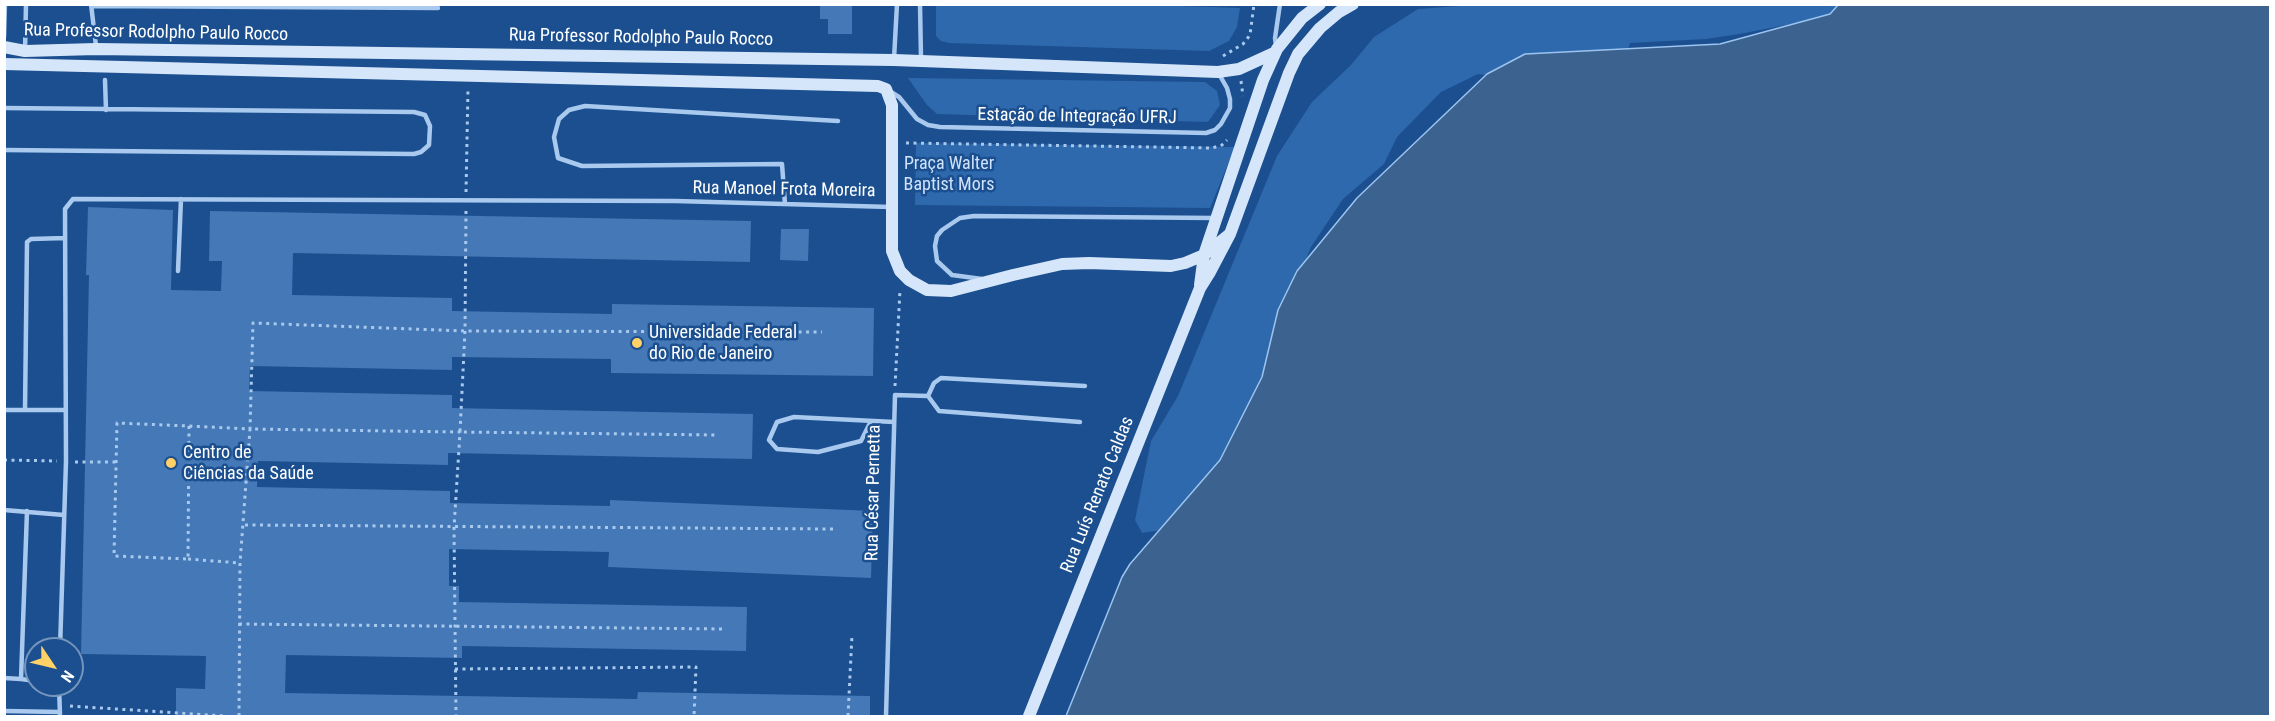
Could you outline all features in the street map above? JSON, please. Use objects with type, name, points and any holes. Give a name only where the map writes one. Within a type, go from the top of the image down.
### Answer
[{"type":"street","points":[[1276,51],[1302,18],[1320,4]]},
{"type":"street","name":"Rua Luís Renato Caldas","points":[[1029,717],[1200,288],[1230,234],[1289,73],[1298,54],[1309,40],[1339,12],[1353,4]]},
{"type":"street","name":"Rua Professor Rodolpho Paulo Rocco","points":[[4,47],[25,51],[96,49],[921,60],[1218,72],[1239,69],[1276,51]]},
{"type":"street","name":"Rua Luís Renato Caldas","points":[[1200,288],[1204,255],[1263,80],[1276,51]]},
{"type":"street","name":"Rua Professor Rodolpho Paulo Rocco","points":[[4,64],[864,85],[886,89]]},
{"type":"street","points":[[886,89],[892,105],[892,251],[900,271],[918,286],[951,291],[1062,264],[1171,266],[1204,255],[1230,234]]},
{"type":"lane","points":[[4,37],[5,4]]},
{"type":"lane","points":[[25,51],[26,4]]},
{"type":"lane","points":[[894,60],[897,4]]},
{"type":"lane","points":[[920,4],[921,60]]},
{"type":"lane","name":"Rua Luís Renato Caldas","points":[[1276,51],[1275,38],[1280,4]]},
{"type":"lane","points":[[96,49],[91,5],[438,8]]},
{"type":"lane","name":"Estação de Integração UFRJ","points":[[886,89],[899,97],[917,119],[940,128],[1206,133],[1215,130],[1221,124],[1230,108],[1227,88],[1218,72]]},
{"type":"lane","points":[[105,80],[106,110]]},
{"type":"lane","points":[[785,204],[782,164],[582,166],[558,158],[554,137],[559,119],[569,110],[585,106],[838,121]]},
{"type":"lane","points":[[4,108],[414,112],[425,115],[430,126],[429,145],[421,152],[414,154],[4,150]]},
{"type":"lane","name":"Rua Manoel Frota Moreira","points":[[65,238],[65,209],[72,199],[676,201],[891,207]]},
{"type":"lane","points":[[178,271],[182,199]]},
{"type":"lane","points":[[993,280],[964,277],[944,269],[937,261],[935,254],[937,236],[942,230],[960,218],[974,216],[1217,218]]},
{"type":"lane","points":[[25,410],[27,242],[31,239],[65,238],[64,515],[60,637]]},
{"type":"lane","points":[[928,396],[934,383],[941,378],[1085,386]]},
{"type":"lane","points":[[895,395],[928,396]]},
{"type":"lane","name":"Rua César Pernetta","points":[[886,717],[895,395]]},
{"type":"lane","points":[[928,396],[939,411],[1080,422]]},
{"type":"lane","points":[[4,410],[65,410]]},
{"type":"lane","points":[[871,421],[861,441],[818,452],[777,449],[769,440],[777,422],[794,417],[894,422]]},
{"type":"lane","points":[[4,510],[64,515]]},
{"type":"lane","points":[[21,679],[27,512]]},
{"type":"lane","points":[[4,678],[24,679]]},
{"type":"lane","points":[[4,711],[60,714],[60,697]]},
{"type":"path","points":[[1236,49],[1250,35],[1254,4]]},
{"type":"path","points":[[456,717],[454,528],[465,331],[467,98]]},
{"type":"path","points":[[895,395],[900,271]]},
{"type":"path","points":[[239,717],[240,563],[245,525],[253,323],[465,331],[822,332]]},
{"type":"path","points":[[240,563],[114,556],[117,423],[250,429],[717,435]]},
{"type":"path","points":[[188,559],[189,426]]},
{"type":"path","points":[[245,525],[832,529]]},
{"type":"path","points":[[239,624],[724,629]]},
{"type":"path","points":[[848,717],[852,634]]},
{"type":"path","points":[[455,669],[696,667],[694,717]]},
{"type":"path","points":[[60,705],[169,715],[225,717]]},
{"type":"green space","points":[[1120,4],[1240,8],[1237,27],[1229,41],[1209,51],[949,43],[941,41],[936,36],[936,5]]},
{"type":"green space","points":[[1474,5],[1847,5],[1844,14],[1739,34],[1706,39],[1630,43],[1622,70],[1553,84],[1478,74],[1441,92],[1397,137],[1384,164],[1343,199],[1311,247],[1293,290],[1268,398],[1169,529],[1142,533],[1135,520],[1151,441],[1178,396],[1277,156],[1312,102],[1351,65],[1374,37],[1418,9]]},
{"type":"green space","name":"Praça Walter Baptist Mors","points":[[908,78],[1205,82],[1217,91],[1220,105],[1208,122],[937,114],[927,105]]},
{"type":"green space","name":"Praça Walter Baptist Mors","points":[[916,143],[1235,147],[1210,208],[915,205]]},
{"type":"shaded area","points":[[1839,4],[2270,5],[2270,716],[1066,716],[1122,577],[1130,564],[1220,460],[1262,377],[1278,310],[1297,271],[1357,198],[1487,74],[1525,54],[1720,44],[1830,14]]},
{"type":"building","points":[[820,4],[852,4],[852,34],[828,34],[828,19],[820,19]]},
{"type":"building","name":"Centro de Ciências da Saúde","points":[[88,207],[173,210],[171,290],[221,291],[222,261],[209,261],[210,211],[751,221],[750,262],[293,253],[292,295],[452,298],[452,311],[612,314],[612,304],[874,308],[873,376],[611,373],[611,359],[452,357],[452,370],[250,366],[249,391],[452,395],[452,408],[753,414],[752,459],[448,453],[448,465],[258,461],[257,487],[450,491],[450,503],[610,506],[610,500],[873,511],[871,578],[608,567],[609,552],[449,549],[449,586],[459,586],[459,602],[747,607],[746,651],[462,646],[462,658],[286,655],[285,693],[637,699],[638,692],[870,696],[870,717],[176,717],[176,688],[205,689],[206,656],[84,654],[84,637],[81,637],[89,275],[86,275]]},
{"type":"building","points":[[781,229],[809,229],[808,261],[780,260]]},
{"type":"place","name":"Universidade Federal do Rio de Janeiro","points":[[637,343]]},
{"type":"place","name":"Centro de Ciências da Saúde","points":[[171,463]]}]
